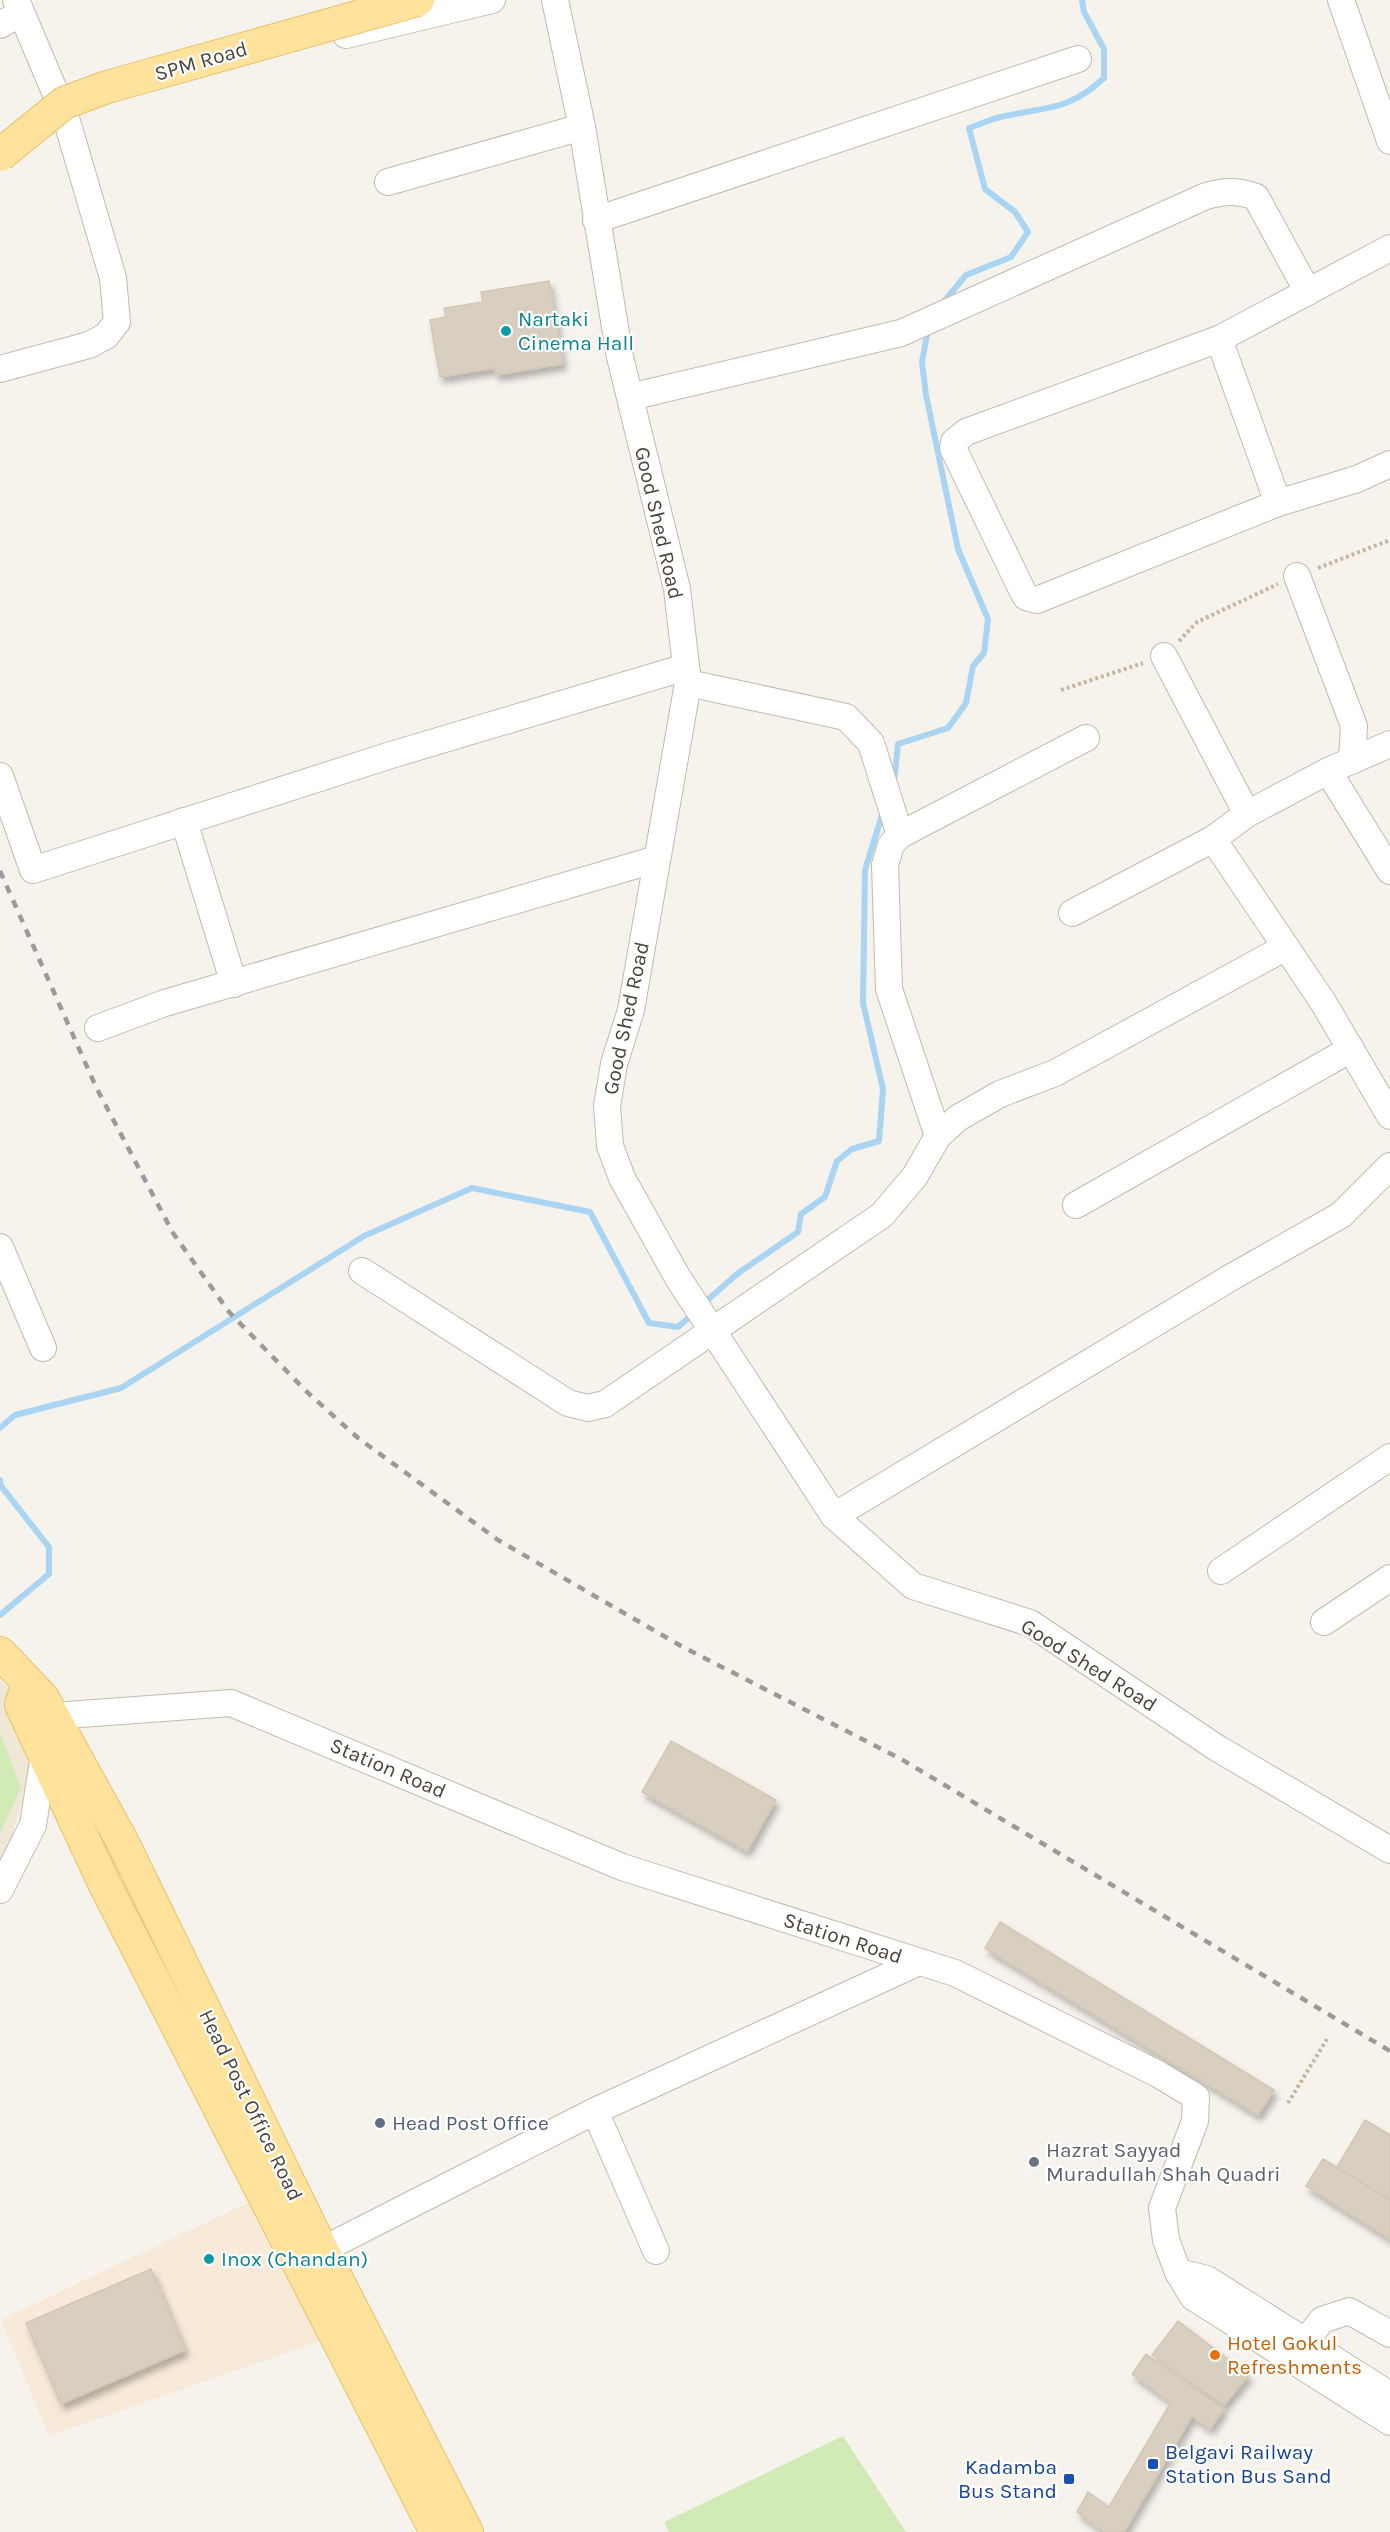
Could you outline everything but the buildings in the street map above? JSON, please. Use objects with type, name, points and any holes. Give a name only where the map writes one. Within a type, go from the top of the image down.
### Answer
[{"type":"main road","name":"SPM Road","points":[[0,155],[64,102],[107,87],[418,0]]},
{"type":"main road","name":"Head Post Office Road","points":[[0,1653],[44,1698],[121,1839],[322,2250],[467,2532]]},
{"type":"main road","name":"Head Post Office Road","points":[[28,1683],[21,1705],[111,1896],[436,2532]]},
{"type":"street","points":[[0,135],[56,94],[266,27],[361,0]]},
{"type":"street","points":[[0,168],[66,118],[111,99],[263,55],[492,0]]},
{"type":"street","name":"Good Shed Road","points":[[555,0],[582,127],[596,220],[630,397],[677,589],[687,675],[631,1010],[614,1064],[608,1116],[610,1146],[622,1178],[701,1315],[834,1516],[913,1586],[1030,1623],[1217,1748],[1390,1850]]},
{"type":"street","points":[[1341,0],[1390,141]]},
{"type":"street","points":[[0,369],[89,345],[106,336],[117,322],[114,278],[66,118],[56,94],[12,13]]},
{"type":"street","points":[[596,220],[1078,59]]},
{"type":"street","points":[[388,182],[582,127]]},
{"type":"street","points":[[630,397],[901,333],[1206,196],[1224,191],[1241,191],[1256,197],[1308,292]]},
{"type":"street","points":[[1390,248],[1219,339],[966,432],[954,442],[955,456],[1023,592],[1032,600],[1044,598],[1278,503],[1357,478],[1390,464]]},
{"type":"street","points":[[1219,339],[1278,503]]},
{"type":"street","points":[[1297,576],[1354,726],[1352,760]]},
{"type":"street","points":[[1164,656],[1247,814]]},
{"type":"street","points":[[0,776],[33,870],[391,755],[687,675],[846,717],[871,743],[900,834]]},
{"type":"street","points":[[938,1136],[901,1033],[889,989],[885,865],[891,845],[900,834],[1086,738]]},
{"type":"street","points":[[1072,913],[1213,839],[1247,814],[1328,771],[1390,744]]},
{"type":"street","points":[[1328,771],[1390,871]]},
{"type":"street","points":[[184,821],[234,984]]},
{"type":"street","points":[[1213,839],[1286,947],[1390,1116]]},
{"type":"street","points":[[98,1028],[165,1004],[657,859]]},
{"type":"street","points":[[362,1271],[568,1403],[588,1408],[612,1400],[701,1315],[882,1215],[915,1176],[938,1136],[958,1118],[1000,1094],[1056,1073],[1286,947]]},
{"type":"street","points":[[1076,1205],[1351,1050]]},
{"type":"street","points":[[834,1516],[1230,1278],[1341,1215],[1390,1166]]},
{"type":"street","points":[[0,1247],[43,1348]]},
{"type":"street","points":[[1221,1571],[1390,1457]]},
{"type":"street","points":[[1324,1622],[1390,1578]]},
{"type":"street","name":"Station Road","points":[[54,1716],[231,1703],[622,1867],[955,1973],[1158,2074],[1196,2097],[1195,2121],[1162,2208],[1166,2240],[1178,2272],[1193,2296],[1298,2352],[1390,2422]]},
{"type":"street","points":[[0,1890],[33,1825],[44,1755],[54,1716]]},
{"type":"street","points":[[322,2250],[595,2111],[919,1962]]},
{"type":"street","points":[[595,2111],[656,2251]]},
{"type":"street","points":[[1390,2334],[1349,2311],[1322,2320],[1298,2352],[1390,2395]]},
{"type":"path","points":[[1061,690],[1164,656],[1197,622],[1297,576],[1390,540]]},
{"type":"path","points":[[1288,2103],[1327,2039]]},
{"type":"shaded area","points":[[0,1681],[8,1688],[34,1760],[0,1878]]},
{"type":"shaded area","name":"Inox (Chandan)","points":[[258,2198],[326,2339],[49,2436],[1,2320]]},
{"type":"green space","points":[[0,1733],[21,1788],[0,1833]]},
{"type":"green space","points":[[843,2436],[906,2532],[669,2532],[664,2522]]},
{"type":"waterway","points":[[941,305],[966,275],[1011,257],[1028,232],[1015,212],[985,189],[969,128],[1000,117],[1069,102],[1104,78],[1104,49],[1084,12],[1082,0]]},
{"type":"waterway","points":[[894,783],[898,744],[948,728],[966,703],[973,666],[984,653],[988,619],[958,549],[926,395],[922,362],[928,329]]},
{"type":"waterway","points":[[703,1304],[737,1274],[798,1232],[801,1214],[825,1197],[837,1161],[852,1149],[879,1141],[883,1089],[863,1003],[865,870],[883,812]]},
{"type":"waterway","points":[[0,1428],[15,1415],[121,1388],[364,1236],[472,1188],[590,1212],[649,1323],[678,1327],[694,1313]]},
{"type":"waterway","points":[[0,1480],[1,1486],[49,1547],[49,1574],[0,1615]]},
{"type":"railway","points":[[0,871],[96,1087],[173,1233],[229,1312],[307,1392],[358,1438],[498,1540],[681,1646],[901,1759],[1390,2051]]},
{"type":"place","name":"Nartaki Cinema Hall","points":[[506,331]]},
{"type":"place","name":"Head Post Office","points":[[380,2123]]},
{"type":"place","name":"Hazrat Sayyad Muradullah Shah Quadri","points":[[1034,2162]]},
{"type":"place","name":"Inox (Chandan)","points":[[209,2259]]},
{"type":"place","name":"Hotel Gokul Refreshments","points":[[1215,2355]]},
{"type":"place","name":"Belgavi Railway Station Bus Sand","points":[[1153,2464]]},
{"type":"place","name":"Kadamba Bus Stand","points":[[1069,2479]]}]
